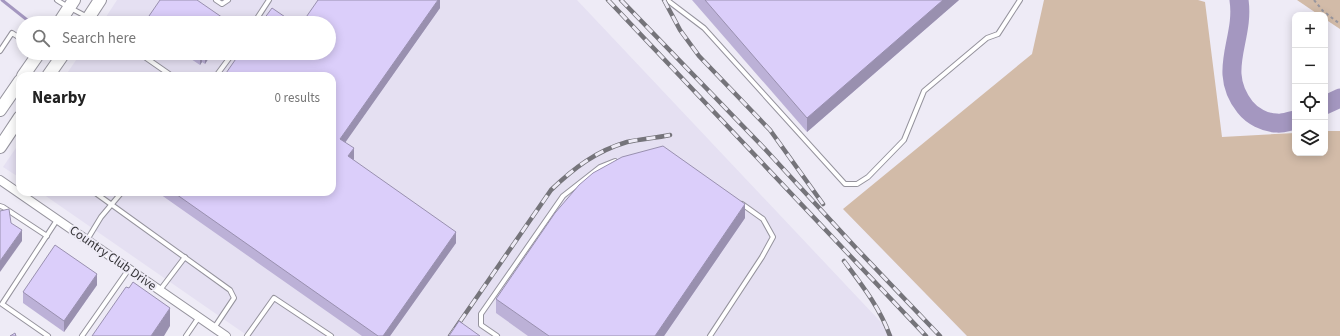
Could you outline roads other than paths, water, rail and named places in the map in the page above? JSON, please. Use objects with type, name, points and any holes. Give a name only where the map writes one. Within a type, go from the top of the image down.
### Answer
[{"type":"main road","points":[[92,16],[100,0]]},
{"type":"main road","points":[[63,16],[71,4]]},
{"type":"main road","points":[[26,72],[34,60]]},
{"type":"main road","points":[[51,72],[59,60]]},
{"type":"main road","points":[[1,107],[16,86]]},
{"type":"main road","points":[[0,147],[16,123]]},
{"type":"street","name":"Country Club Drive","points":[[0,180],[16,191]]},
{"type":"street","name":"Country Club Drive","points":[[23,196],[199,317],[222,335]]},
{"type":"lane","points":[[57,0],[71,4],[84,16]]},
{"type":"lane","points":[[216,0],[222,4],[228,0]]},
{"type":"lane","points":[[259,16],[269,0]]},
{"type":"lane","points":[[667,0],[704,28],[845,184],[857,184],[868,177],[904,140],[924,91],[987,38],[998,34],[1020,0]]},
{"type":"lane","points":[[0,50],[12,32],[16,35]]},
{"type":"lane","points":[[149,60],[166,72]]},
{"type":"lane","points":[[219,72],[228,60]]},
{"type":"lane","points":[[497,336],[481,325],[481,314],[563,196],[600,167],[620,159]]},
{"type":"lane","points":[[100,196],[230,290],[234,298],[214,328]]},
{"type":"lane","points":[[87,240],[101,217],[119,196]]},
{"type":"lane","points":[[710,336],[762,257],[773,237],[763,219],[737,201]]},
{"type":"lane","points":[[0,206],[15,214],[47,236]]},
{"type":"lane","points":[[8,216],[15,214]]},
{"type":"lane","points":[[48,336],[1,304],[58,220]]},
{"type":"lane","points":[[160,291],[185,257]]},
{"type":"lane","points":[[82,336],[129,269]]},
{"type":"lane","points":[[247,336],[274,298],[331,336]]},
{"type":"lane","points":[[186,336],[199,317]]},
{"type":"waterway","points":[[2,0],[22,16]]},
{"type":"waterway","points":[[1239,0],[1240,15],[1232,67],[1233,80],[1237,93],[1245,107],[1259,118],[1272,123],[1283,123],[1292,121]]},
{"type":"waterway","points":[[1328,104],[1340,98]]},
{"type":"railway","points":[[608,0],[926,336]]},
{"type":"railway","points":[[621,0],[764,148],[940,336]]},
{"type":"railway","points":[[664,0],[680,30],[699,56],[770,130],[823,204]]},
{"type":"railway","points":[[450,336],[551,190],[586,161],[605,150],[627,142],[670,135]]},
{"type":"railway","points":[[844,261],[876,306],[890,336]]}]
